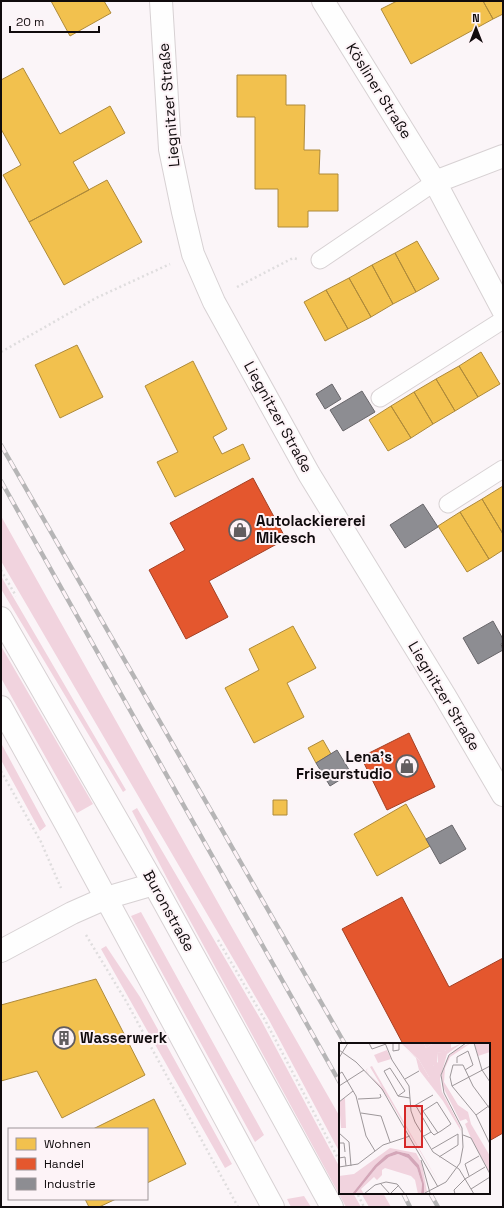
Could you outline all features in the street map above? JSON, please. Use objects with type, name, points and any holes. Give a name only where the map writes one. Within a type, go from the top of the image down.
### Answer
[{"type":"street","name":"Liegnitzer Straße","points":[[161,1],[170,149],[193,254],[214,302],[309,474],[445,696],[503,795]]},
{"type":"street","name":"Kösliner Straße","points":[[323,1],[435,182],[503,310]]},
{"type":"street","points":[[435,182],[503,156]]},
{"type":"street","name":"Buronstraße","points":[[1,618],[154,884],[332,1207]]},
{"type":"street","points":[[1,706],[273,1207]]},
{"type":"street","points":[[1,951],[72,913],[106,898],[154,884]]},
{"type":"lane","points":[[320,260],[435,182]]},
{"type":"lane","points":[[380,398],[503,320]]},
{"type":"lane","points":[[448,504],[503,469]]},
{"type":"path","points":[[1,352],[96,298],[193,254]]},
{"type":"path","points":[[234,281],[236,287],[293,258],[320,260]]},
{"type":"path","points":[[1,771],[41,842],[72,913],[126,1001],[238,1207]]},
{"type":"path","points":[[357,1194],[364,1207]]},
{"type":"shaded area","points":[[1,516],[339,1115],[339,1151],[269,1020],[1,561]]},
{"type":"shaded area","points":[[1,576],[126,790],[123,792],[1,589]]},
{"type":"shaded area","points":[[1,646],[93,804],[77,813],[1,678]]},
{"type":"shaded area","points":[[1,743],[46,826],[40,831],[1,760]]},
{"type":"shaded area","points":[[137,808],[261,1020],[339,1166],[339,1194],[354,1194],[361,1207],[346,1207],[169,882],[132,811]]},
{"type":"shaded area","points":[[141,912],[264,1135],[255,1142],[131,916]]},
{"type":"shaded area","points":[[106,946],[140,997],[232,1164],[225,1168],[101,949]]},
{"type":"shaded area","points":[[362,1194],[384,1194],[391,1207],[369,1207]]},
{"type":"shaded area","points":[[304,1196],[311,1207],[291,1207],[287,1199]]},
{"type":"building: Wohnen","points":[[51,1],[104,1],[111,13],[70,36]]},
{"type":"building: Wohnen","points":[[397,1],[483,1],[493,19],[411,64],[381,9]]},
{"type":"building: Wohnen","points":[[483,1],[503,1],[503,14],[493,19]]},
{"type":"building: Wohnen","points":[[23,68],[60,134],[110,106],[125,133],[73,162],[89,190],[29,222],[3,175],[21,165],[1,129],[1,80]]},
{"type":"building: Wohnen","points":[[237,75],[286,75],[286,105],[305,105],[304,150],[320,150],[319,174],[338,174],[338,211],[308,211],[308,227],[278,227],[278,189],[255,189],[255,117],[237,117]]},
{"type":"building: Wohnen","points":[[107,180],[142,242],[64,285],[29,222]]},
{"type":"building: Wohnen","points":[[417,241],[439,279],[416,292],[395,253]]},
{"type":"building: Wohnen","points":[[395,253],[416,292],[393,304],[372,265]]},
{"type":"building: Wohnen","points":[[372,265],[393,304],[371,317],[349,278]]},
{"type":"building: Wohnen","points":[[349,278],[371,317],[348,329],[326,290]]},
{"type":"building: Wohnen","points":[[326,290],[348,329],[325,341],[304,302]]},
{"type":"building: Wohnen","points":[[77,345],[103,397],[60,418],[35,365]]},
{"type":"building: Wohnen","points":[[481,352],[500,384],[478,397],[459,366]]},
{"type":"building: Wohnen","points":[[193,361],[227,429],[213,437],[222,454],[243,444],[250,459],[175,497],[157,462],[178,452],[145,386]]},
{"type":"building: Wohnen","points":[[459,366],[478,397],[455,411],[436,379]]},
{"type":"building: Wohnen","points":[[436,379],[455,411],[433,424],[414,392]]},
{"type":"building: Wohnen","points":[[414,392],[433,424],[411,438],[391,406]]},
{"type":"building: Wohnen","points":[[391,406],[411,438],[388,451],[369,420]]},
{"type":"building: Wohnen","points":[[503,486],[503,534],[482,499]]},
{"type":"building: Wohnen","points":[[482,499],[503,534],[503,550],[489,559],[460,512]]},
{"type":"building: Wohnen","points":[[460,512],[489,559],[467,572],[438,526]]},
{"type":"building: Wohnen","points":[[293,626],[316,668],[287,683],[304,717],[254,743],[225,688],[259,670],[249,649]]},
{"type":"building: Wohnen","points":[[323,740],[331,754],[316,763],[308,748]]},
{"type":"building: Wohnen","points":[[273,800],[287,800],[287,815],[273,815]]},
{"type":"building: Wohnen","points":[[406,804],[430,846],[377,876],[354,834]]},
{"type":"building: Wohnen","name":"Wasserwerk","points":[[96,979],[145,1075],[62,1118],[37,1071],[1,1081],[1,1005]]},
{"type":"building: Wohnen","points":[[154,1099],[186,1164],[148,1183],[148,1128],[95,1128]]},
{"type":"building: Wohnen","points":[[86,1200],[114,1200],[99,1207],[89,1207]]},
{"type":"building: Handel","points":[[253,478],[286,539],[209,581],[228,617],[186,639],[149,570],[185,550],[170,523]]},
{"type":"building: Handel","points":[[409,733],[435,787],[387,810],[361,757]]},
{"type":"building: Handel","points":[[402,897],[449,987],[503,958],[503,1133],[490,1140],[490,1043],[402,1043],[342,929]]},
{"type":"building: Industrie","points":[[332,384],[341,399],[325,409],[316,394]]},
{"type":"building: Industrie","points":[[362,391],[375,412],[343,431],[330,410]]},
{"type":"building: Industrie","points":[[423,504],[438,527],[405,548],[390,525]]},
{"type":"building: Industrie","points":[[493,621],[503,639],[503,643],[501,644],[503,650],[478,664],[463,638]]},
{"type":"building: Industrie","points":[[337,750],[351,773],[330,786],[316,763]]},
{"type":"building: Industrie","points":[[452,825],[466,849],[440,864],[426,839]]},
{"type":"railway","points":[[1,445],[344,1043]]},
{"type":"railway","points":[[1,481],[339,1081]]},
{"type":"railway","points":[[404,1194],[410,1207]]},
{"type":"railway","points":[[431,1194],[438,1207]]},
{"type":"place","name":"Autolackiererei Mikesch","points":[[240,530]]},
{"type":"place","name":"Lena's Friseurstudio","points":[[407,766]]},
{"type":"place","name":"Wasserwerk","points":[[64,1038]]}]
